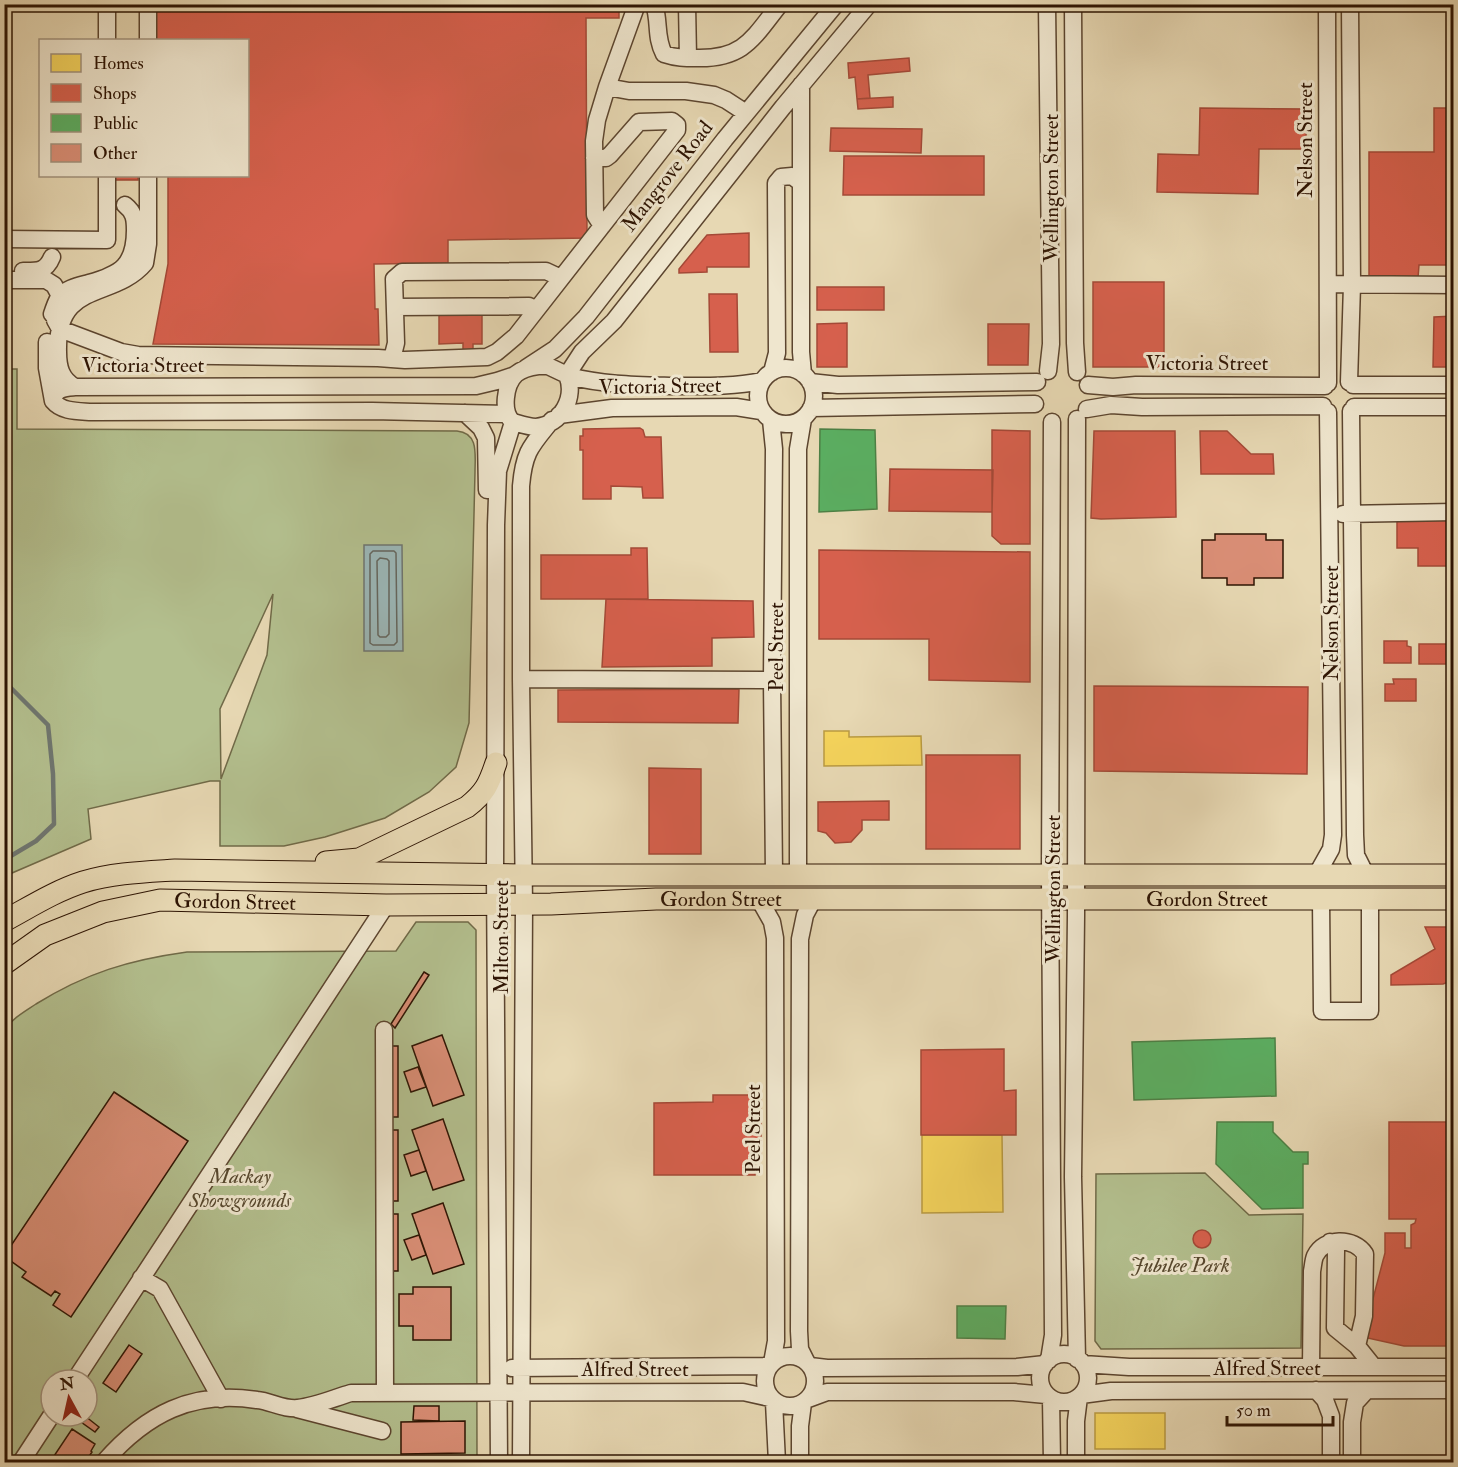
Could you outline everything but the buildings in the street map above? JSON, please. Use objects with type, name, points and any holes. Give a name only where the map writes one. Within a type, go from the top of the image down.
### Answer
[{"type":"main road","points":[[239,870],[359,859],[467,807],[488,785],[496,763]]},
{"type":"main road","name":"Gordon Street","points":[[4,921],[47,897],[83,882],[125,873],[175,870],[495,875],[1454,875]]},
{"type":"main road","points":[[774,875],[796,888],[833,890],[845,899]]},
{"type":"main road","name":"Gordon Street","points":[[4,964],[45,935],[103,912],[160,900],[386,905],[524,904],[656,899],[1454,899]]},
{"type":"street","points":[[107,4],[107,39]]},
{"type":"street","points":[[147,39],[148,4]]},
{"type":"street","points":[[602,226],[595,215],[594,158],[597,120],[637,4]]},
{"type":"street","points":[[654,4],[658,43],[664,54],[676,58],[716,58],[734,52],[748,44],[780,4]]},
{"type":"street","points":[[687,4],[688,58]]},
{"type":"street","name":"Mangrove Road","points":[[521,372],[555,348],[586,317],[746,113],[836,4]]},
{"type":"street","points":[[148,205],[134,200],[125,203],[135,221],[135,247],[130,260],[118,271],[74,287],[58,301],[48,327],[47,363],[53,400],[57,405],[92,412],[465,413],[510,418],[537,427],[556,417],[566,407],[571,386],[568,375],[584,350],[614,321],[801,85],[869,4]]},
{"type":"street","name":"Wellington Street","points":[[1042,377],[1051,332],[1047,4]]},
{"type":"street","name":"Wellington Street","points":[[1073,4],[1074,343],[1077,372]]},
{"type":"street","name":"Nelson Street","points":[[1327,4],[1327,385]]},
{"type":"street","points":[[1350,4],[1351,383],[1357,396],[1353,409]]},
{"type":"street","points":[[801,85],[801,352],[814,395],[807,413]]},
{"type":"street","points":[[607,87],[629,92],[686,91],[714,95],[746,113]]},
{"type":"street","points":[[4,271],[41,277],[51,283],[58,301],[55,320],[60,329],[121,352],[138,355],[392,359],[487,357],[497,352],[516,336],[677,130],[677,124],[672,121],[639,122],[610,155],[606,158],[594,158]]},
{"type":"street","points":[[801,183],[792,176],[781,177],[776,183],[777,353],[757,396],[766,415],[787,424],[807,413],[1035,404]]},
{"type":"street","points":[[4,239],[107,240],[107,177]]},
{"type":"street","points":[[75,387],[66,381],[60,372],[58,343],[60,329],[70,307],[85,295],[119,281],[140,268],[147,258],[147,177]]},
{"type":"street","points":[[41,277],[56,257]]},
{"type":"street","points":[[392,359],[396,344],[394,279],[398,274],[406,271],[546,271],[561,278]]},
{"type":"street","points":[[4,280],[41,277]]},
{"type":"street","points":[[1328,284],[1454,285]]},
{"type":"street","points":[[85,295],[76,305],[76,319],[82,330],[100,344]]},
{"type":"street","points":[[395,307],[530,306],[536,310]]},
{"type":"street","points":[[510,418],[507,388],[521,372],[538,366],[548,366],[568,375]]},
{"type":"street","points":[[767,377],[788,368],[807,378],[838,385],[1042,377],[1062,367],[1077,372],[1088,385],[1090,393],[1082,414],[1069,423],[1052,422],[1044,418],[1035,404],[1034,397],[1042,377]]},
{"type":"street","name":"Victoria Street","points":[[53,400],[59,390],[75,387],[476,386],[521,372]]},
{"type":"street","name":"Victoria Street","points":[[568,375],[616,385],[723,386],[767,377]]},
{"type":"street","points":[[1454,385],[1351,383],[1338,379],[1327,385],[1321,396],[1326,409],[1340,416],[1353,409],[1454,407]]},
{"type":"street","name":"Victoria Street","points":[[1088,385],[1113,387],[1327,385]]},
{"type":"street","name":"Victoria Street","points":[[1082,414],[1111,405],[1326,409]]},
{"type":"street","name":"Victoria Street","points":[[556,417],[612,408],[736,407],[766,415]]},
{"type":"street","name":"Nelson Street","points":[[1317,874],[1331,849],[1333,835],[1330,514],[1326,409]]},
{"type":"street","name":"Nelson Street","points":[[1353,409],[1355,835],[1356,855],[1366,875]]},
{"type":"street","points":[[465,413],[482,428],[486,438],[486,508],[496,550]]},
{"type":"street","name":"Peel Street","points":[[798,875],[798,449],[807,413]]},
{"type":"street","name":"Wellington Street","points":[[1080,1361],[1073,1177],[1082,414]]},
{"type":"street","name":"Peel Street","points":[[766,415],[774,449],[772,680],[774,875]]},
{"type":"street","name":"Milton Street","points":[[521,1462],[524,875],[520,679],[523,465],[528,449],[556,417]]},
{"type":"street","name":"Milton Street","points":[[499,1462],[495,904],[496,550],[498,471],[510,418]]},
{"type":"street","name":"Wellington Street","points":[[1047,1362],[1053,1338],[1050,875],[1052,422]]},
{"type":"street","points":[[1330,514],[1454,512]]},
{"type":"street","points":[[520,679],[772,680]]},
{"type":"street","points":[[1333,835],[1341,844],[1348,844],[1355,835]]},
{"type":"street","name":"Peel Street","points":[[759,899],[774,929],[776,1341],[771,1364]]},
{"type":"street","points":[[1321,899],[1322,1011],[1370,1011],[1370,899]]},
{"type":"street","points":[[800,1462],[800,1420],[806,1401],[813,1393],[815,1379],[801,1349],[799,1331],[800,939],[805,915],[813,900]]},
{"type":"street","points":[[83,1368],[386,905]]},
{"type":"street","points":[[384,1030],[385,1393]]},
{"type":"street","points":[[775,1041],[800,1041]]},
{"type":"street","points":[[776,1147],[799,1147]]},
{"type":"street","points":[[1330,1242],[1336,1251],[1335,1328],[1357,1346],[1374,1366]]},
{"type":"street","points":[[1311,1367],[1312,1271],[1315,1257],[1322,1247],[1330,1242],[1353,1243],[1365,1254],[1364,1316],[1357,1346]]},
{"type":"street","points":[[141,1278],[160,1289],[221,1399]]},
{"type":"street","points":[[1053,1462],[1048,1396],[1040,1383],[1040,1376],[1047,1362],[1054,1356],[1066,1355],[1080,1361],[1088,1376],[1080,1396],[1076,1421],[1076,1462]]},
{"type":"street","points":[[777,1462],[772,1400],[764,1383],[765,1375],[771,1364],[786,1356],[794,1356],[809,1364],[827,1368],[1005,1367],[1047,1362]]},
{"type":"street","name":"Alfred Street","points":[[1080,1361],[1129,1367],[1454,1367]]},
{"type":"street","name":"Alfred Street","points":[[499,1368],[771,1364]]},
{"type":"street","points":[[1316,1390],[1325,1400],[1331,1416],[1331,1462]]},
{"type":"street","name":"Alfred Street","points":[[1080,1396],[1111,1391],[1454,1390]]},
{"type":"street","points":[[1352,1462],[1352,1422],[1355,1403],[1366,1391]]},
{"type":"street","name":"Alfred Street","points":[[296,1408],[351,1393],[743,1392],[772,1400]]},
{"type":"street","points":[[772,1400],[788,1407],[827,1392],[1014,1392],[1048,1396],[1068,1402],[1080,1396]]},
{"type":"street","points":[[104,1462],[125,1439],[160,1414],[184,1405],[221,1399],[257,1400],[382,1431]]},
{"type":"street","points":[[21,1462],[43,1428]]},
{"type":"street","points":[[120,1462],[125,1439]]},
{"type":"green space","points":[[5,369],[17,369],[17,429],[457,431],[469,436],[474,446],[475,459],[469,723],[456,767],[429,792],[385,818],[325,837],[284,846],[220,846],[220,781],[210,781],[88,809],[91,839],[5,876]],"holes":[[[273,594],[267,655],[221,779],[220,709]]]},
{"type":"green space","name":"Mackay Showgrounds","points":[[416,922],[468,922],[476,930],[477,1462],[5,1462],[4,1030],[36,1004],[90,976],[146,959],[187,952],[396,951]]},
{"type":"green space","name":"Jubilee Park","points":[[1205,1173],[1249,1215],[1303,1214],[1301,1348],[1101,1349],[1095,1341],[1096,1174]]},
{"type":"water","points":[[364,545],[402,545],[403,651],[364,651]]},
{"type":"waterway","points":[[4,681],[48,725],[53,774],[54,824],[36,841],[4,860]]}]
